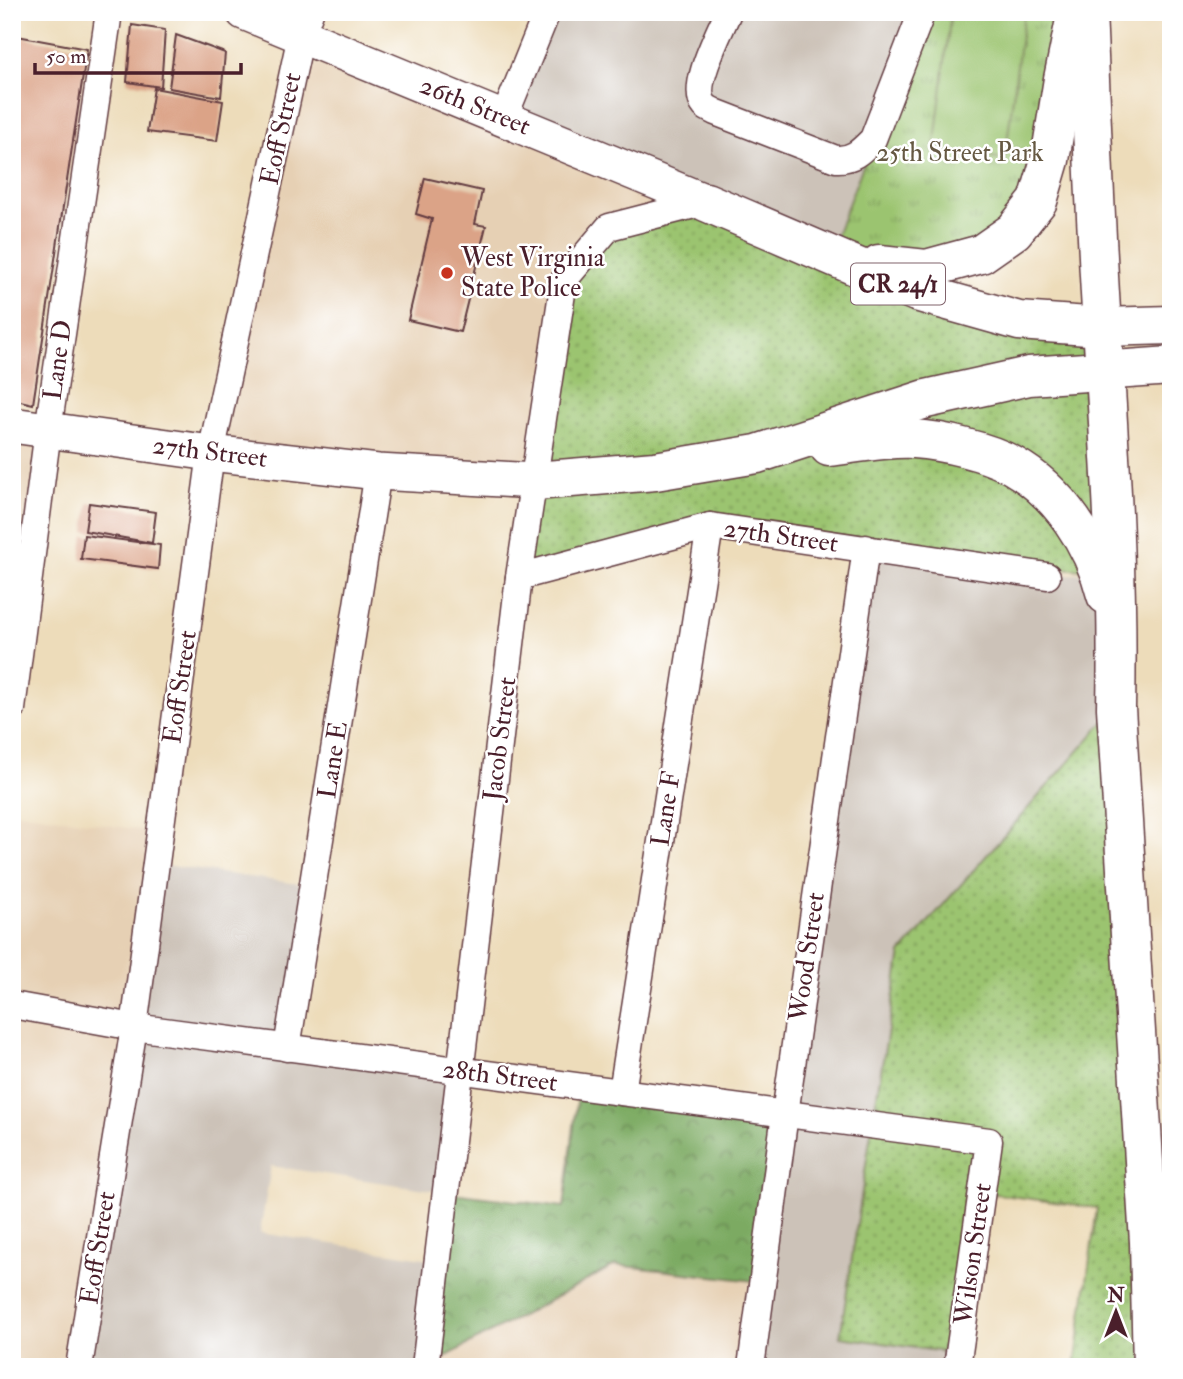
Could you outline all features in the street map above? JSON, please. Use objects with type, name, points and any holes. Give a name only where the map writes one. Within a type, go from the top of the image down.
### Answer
[{"type":"highway","points":[[847,260],[926,269],[981,254],[1014,231],[1038,201],[1050,160],[1077,12]]},
{"type":"highway","points":[[1087,12],[1118,640],[1116,708],[1148,1228],[1149,1361]]},
{"type":"highway","name":"CR 24/1","points":[[705,202],[847,260],[916,292],[1019,321],[1102,327]]},
{"type":"highway","points":[[1102,327],[1171,325]]},
{"type":"highway","points":[[757,454],[926,399],[1029,376],[1171,366]]},
{"type":"highway","points":[[535,481],[655,471],[757,454],[912,439],[975,450],[1012,465],[1053,496],[1079,532],[1101,572],[1118,640]]},
{"type":"main road","name":"26th Street","points":[[244,12],[305,24],[504,118],[705,202]]},
{"type":"main road","name":"27th Street","points":[[12,425],[211,453],[378,472],[535,481]]},
{"type":"street","name":"Lane D","points":[[12,709],[48,430],[109,12]]},
{"type":"street","points":[[504,118],[547,12]]},
{"type":"street","points":[[728,12],[702,76],[701,95],[704,106],[824,154],[846,159],[857,155],[873,139],[922,12]]},
{"type":"street","name":"Eoff Street","points":[[79,1367],[134,1027],[211,453],[305,24]]},
{"type":"street","name":"Jacob Street","points":[[425,1367],[519,577],[564,280],[610,227],[705,202]]},
{"type":"street","name":"Lane E","points":[[287,1048],[378,472]]},
{"type":"street","name":"27th Street","points":[[519,577],[710,526],[1047,576]]},
{"type":"street","name":"Lane F","points":[[622,1092],[710,526]]},
{"type":"street","name":"Wood Street","points":[[751,1367],[866,548]]},
{"type":"street","name":"28th Street","points":[[12,1005],[134,1027],[989,1140]]},
{"type":"street","name":"Wilson Street","points":[[957,1367],[989,1140]]},
{"type":"shaded area","points":[[547,12],[922,12],[829,254],[504,118]]},
{"type":"shaded area","points":[[301,35],[706,202],[535,481],[211,453]]},
{"type":"shaded area","points":[[12,425],[48,430],[12,643]]},
{"type":"shaded area","points":[[866,548],[1047,576],[1101,572],[1116,708],[901,953],[841,1337],[959,1354],[957,1367],[751,1367]]},
{"type":"shaded area","points":[[12,811],[160,833],[79,1367],[12,1367]]},
{"type":"shaded area","points":[[156,864],[313,886],[287,1048],[460,1071],[445,1192],[271,1166],[260,1233],[437,1260],[425,1367],[78,1367]]},
{"type":"shaded area","points":[[615,1265],[763,1282],[751,1367],[427,1367]]},
{"type":"green space","name":"25th Street Park","points":[[922,12],[1077,12],[1038,201],[981,254],[829,254]]},
{"type":"green space","points":[[951,12],[1024,12],[1005,159],[934,150]]},
{"type":"green space","points":[[706,202],[1018,326],[1094,349],[1100,572],[866,548],[711,526],[519,577],[564,280],[609,227]]},
{"type":"green space","points":[[1116,708],[1144,1367],[1075,1367],[1097,1208],[981,1192],[959,1354],[840,1337],[901,953]]},
{"type":"green space","points":[[579,1086],[785,1114],[763,1282],[615,1265],[427,1367],[445,1192],[564,1207]]},
{"type":"building","points":[[132,25],[165,30],[161,87],[127,82]]},
{"type":"building","points":[[12,35],[87,49],[33,404],[12,399],[12,189],[15,174],[12,174]]},
{"type":"building","points":[[176,35],[225,53],[221,97],[169,88]]},
{"type":"building","points":[[154,88],[223,101],[217,141],[147,132]]},
{"type":"building","name":"West Virginia State Police","points":[[425,178],[482,191],[475,224],[486,226],[460,332],[408,320],[432,219],[416,214]]},
{"type":"building","points":[[89,503],[156,512],[152,543],[85,531]]},
{"type":"building","points":[[84,535],[160,545],[158,569],[81,559]]},
{"type":"place","name":"West Virginia State Police","points":[[447,273]]}]
